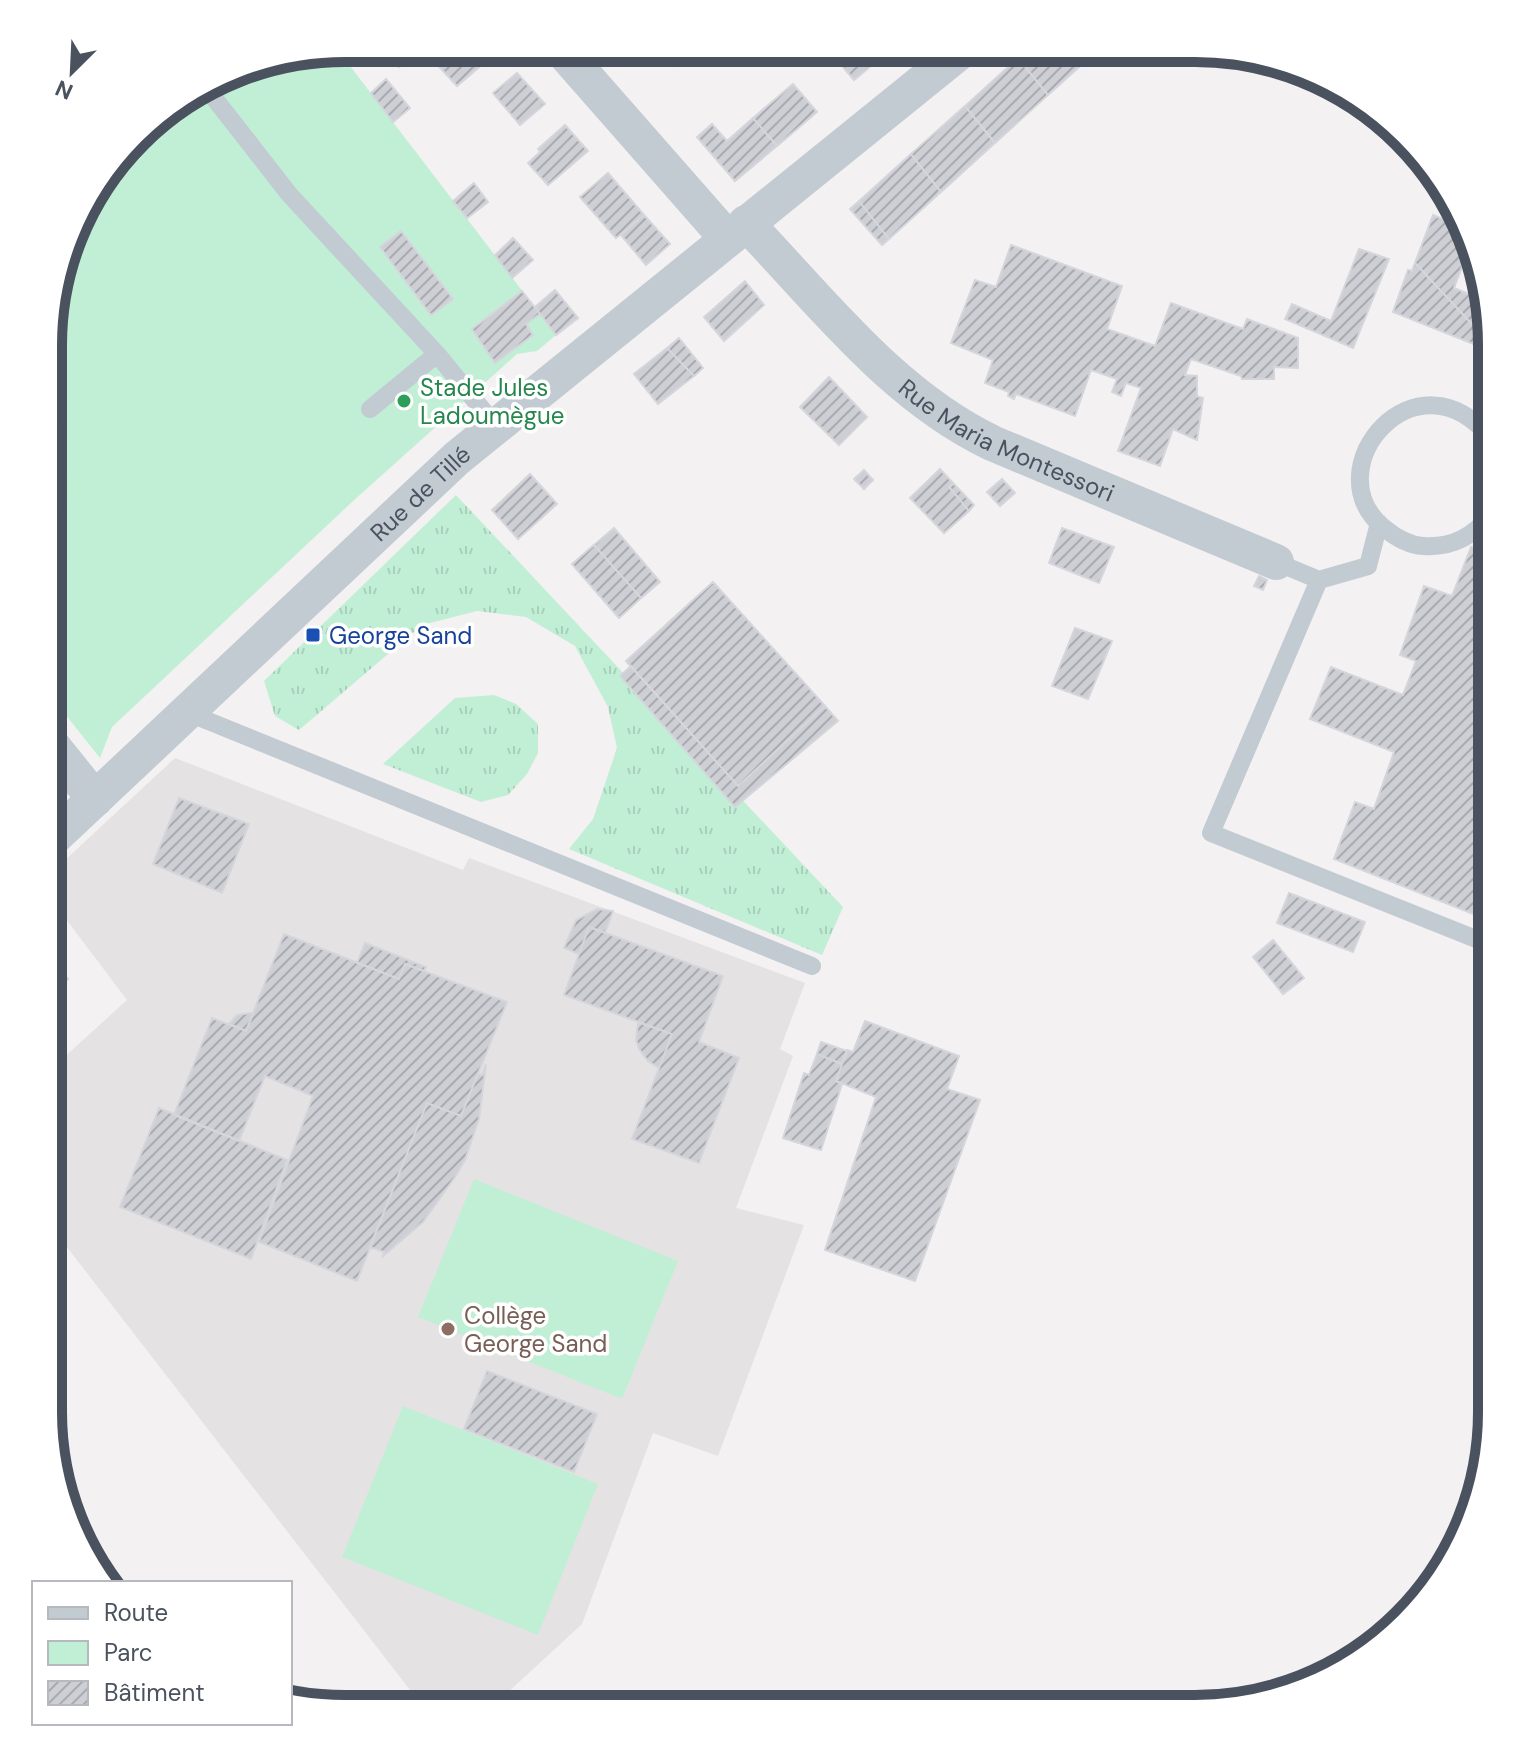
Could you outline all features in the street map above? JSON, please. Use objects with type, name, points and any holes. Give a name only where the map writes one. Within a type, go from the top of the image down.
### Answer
[{"type":"street","name":"Rue de Tillé","points":[[62,829],[416,495],[495,425],[947,62]]},
{"type":"street","name":"Rue Maria Montessori","points":[[574,63],[737,230],[879,363],[954,423],[992,443],[1276,562]]},
{"type":"street","points":[[62,758],[95,799]]},
{"type":"lane","points":[[212,95],[289,194],[437,354],[495,425]]},
{"type":"lane","points":[[370,409],[437,354]]},
{"type":"lane","points":[[1477,422],[1458,411],[1435,405],[1412,408],[1390,418],[1374,435],[1363,457],[1360,480],[1366,503],[1379,523],[1396,538],[1417,546],[1439,547],[1461,541],[1477,531]]},
{"type":"lane","points":[[1379,523],[1368,566],[1319,580],[1211,833],[1478,940]]},
{"type":"lane","name":"Rue Maria Montessori","points":[[1276,562],[1319,580]]},
{"type":"lane","points":[[186,712],[812,966]]},
{"type":"shaded area","name":"Collège George Sand","points":[[175,758],[463,870],[469,858],[805,983],[780,1049],[793,1056],[736,1208],[804,1225],[718,1456],[653,1433],[582,1624],[505,1695],[414,1695],[63,1242],[63,1059],[127,1000],[63,915],[62,862]]},
{"type":"green space","points":[[348,63],[556,335],[537,351],[517,354],[352,502],[112,727],[100,758],[62,711],[62,345],[64,308],[77,254],[100,204],[132,158],[158,132],[188,110],[220,91],[254,77],[308,64]]},
{"type":"green space","points":[[456,495],[843,907],[822,955],[569,849],[593,819],[617,748],[608,707],[575,646],[526,617],[477,611],[422,625],[299,730],[275,716],[264,681]]},
{"type":"green space","points":[[494,695],[516,704],[538,724],[538,753],[527,774],[508,795],[481,802],[383,764],[455,698]]},
{"type":"green space","points":[[62,778],[73,790],[62,800]]},
{"type":"green space","points":[[474,1179],[678,1261],[622,1399],[418,1317]]},
{"type":"green space","points":[[403,1406],[598,1484],[538,1635],[342,1557]]},
{"type":"building","points":[[839,62],[875,62],[854,80]]},
{"type":"building","points":[[1013,62],[1021,62],[1048,95],[995,143],[965,106]]},
{"type":"building","points":[[1021,62],[1085,62],[1048,95]]},
{"type":"building","points":[[436,63],[484,63],[457,86]]},
{"type":"building","points":[[517,73],[545,104],[520,125],[493,93]]},
{"type":"building","points":[[386,79],[410,108],[393,122],[371,93]]},
{"type":"building","points":[[793,84],[817,112],[777,146],[753,118]]},
{"type":"building","points":[[965,106],[995,143],[941,192],[911,154]]},
{"type":"building","points":[[753,118],[777,146],[735,181],[697,137],[712,124],[727,141]]},
{"type":"building","points":[[565,125],[588,151],[548,185],[528,163],[540,152],[538,149]]},
{"type":"building","points":[[911,154],[941,192],[889,239],[859,201]]},
{"type":"building","points":[[608,173],[644,215],[616,238],[580,197]]},
{"type":"building","points":[[474,183],[488,202],[467,218],[453,201]]},
{"type":"building","points":[[859,201],[889,239],[882,245],[850,209]]},
{"type":"building","points":[[644,215],[670,244],[646,265],[621,235]]},
{"type":"building","points":[[1433,215],[1450,222],[1465,260],[1454,288],[1474,296],[1477,330],[1415,263]]},
{"type":"building","points":[[401,231],[453,299],[431,315],[380,247]]},
{"type":"building","points":[[513,238],[533,260],[512,278],[495,255]]},
{"type":"building","points":[[1011,245],[1122,286],[1107,329],[1155,346],[1171,303],[1243,329],[1247,319],[1298,338],[1298,368],[1274,367],[1274,379],[1242,379],[1241,376],[1191,359],[1185,375],[1197,376],[1197,396],[1203,398],[1197,440],[1173,429],[1160,466],[1118,451],[1141,388],[1126,383],[1121,396],[1112,392],[1117,379],[1091,370],[1075,416],[1016,394],[1014,399],[1008,396],[1009,392],[985,383],[993,360],[951,343],[975,280],[996,287]]},
{"type":"building","points":[[1359,249],[1389,259],[1353,348],[1285,319],[1292,304],[1331,321]]},
{"type":"building","points":[[1415,263],[1477,330],[1477,345],[1393,312],[1408,270],[1412,271]]},
{"type":"building","points":[[745,281],[764,305],[724,341],[704,317]]},
{"type":"building","points":[[555,290],[578,318],[556,335],[535,307]]},
{"type":"building","points":[[522,291],[540,314],[526,324],[533,335],[495,363],[472,329]]},
{"type":"building","points":[[679,338],[703,368],[694,376],[667,348]]},
{"type":"building","points":[[667,348],[694,376],[658,404],[634,374]]},
{"type":"building","points":[[829,377],[867,417],[839,445],[800,407]]},
{"type":"building","points":[[940,469],[953,483],[949,487],[969,511],[944,533],[910,498]]},
{"type":"building","points":[[864,470],[873,480],[864,489],[854,479]]},
{"type":"building","points":[[530,474],[557,504],[518,539],[492,510]]},
{"type":"building","points":[[1002,479],[1015,493],[1000,506],[987,492]]},
{"type":"building","points":[[953,483],[974,505],[969,511],[949,487]]},
{"type":"building","points":[[614,528],[660,582],[641,598],[594,545]]},
{"type":"building","points":[[1062,528],[1114,547],[1099,583],[1049,563]]},
{"type":"building","points":[[594,545],[641,598],[619,618],[572,564]]},
{"type":"building","points":[[1471,547],[1477,549],[1478,916],[1334,859],[1355,802],[1374,809],[1394,752],[1310,719],[1331,667],[1403,695],[1416,661],[1400,655],[1424,586],[1452,596]]},
{"type":"building","points":[[1259,576],[1267,580],[1263,590],[1254,586]]},
{"type":"building","points":[[713,582],[825,706],[738,786],[626,661]]},
{"type":"building","points":[[1075,628],[1112,641],[1088,699],[1052,686]]},
{"type":"building","points":[[631,666],[738,786],[825,706],[838,721],[735,807],[620,676]]},
{"type":"building","points":[[179,798],[249,824],[222,893],[153,864]]},
{"type":"building","points":[[1289,893],[1365,922],[1353,952],[1277,923]]},
{"type":"building","points":[[597,909],[613,911],[605,933],[589,927],[579,954],[564,948],[576,920]]},
{"type":"building","points":[[589,927],[723,976],[699,1042],[739,1058],[699,1163],[632,1139],[672,1034],[564,995]]},
{"type":"building","points":[[284,934],[399,979],[405,964],[507,1002],[461,1116],[427,1103],[357,1281],[259,1242],[313,1096],[265,1076],[239,1141],[174,1115],[212,1018],[246,1031]]},
{"type":"building","points":[[1273,940],[1304,978],[1283,994],[1253,957]]},
{"type":"building","points":[[365,943],[426,967],[424,971],[405,964],[399,979],[357,963]]},
{"type":"building","points":[[253,1014],[246,1031],[229,1024],[237,1015]]},
{"type":"building","points":[[865,1021],[959,1056],[947,1089],[980,1100],[915,1281],[825,1250],[876,1097],[836,1081],[847,1050],[853,1052]]},
{"type":"building","points":[[638,1022],[672,1034],[659,1068],[648,1061],[639,1049],[636,1040]]},
{"type":"building","points":[[821,1042],[847,1051],[842,1064],[817,1054]]},
{"type":"building","points":[[817,1054],[842,1064],[836,1081],[842,1084],[821,1150],[783,1138],[804,1073],[809,1075]]},
{"type":"building","points":[[486,1064],[479,1119],[465,1160],[423,1222],[382,1257],[384,1252],[370,1247],[427,1103],[461,1116],[478,1073],[482,1075]]},
{"type":"building","points":[[159,1108],[287,1160],[251,1259],[120,1207]]},
{"type":"building","points":[[487,1371],[597,1414],[574,1472],[464,1429]]},
{"type":"place","name":"Stade Jules Ladoumègue","points":[[404,401]]},
{"type":"place","name":"George Sand","points":[[313,635]]},
{"type":"place","name":"Collège George Sand","points":[[448,1329]]}]
